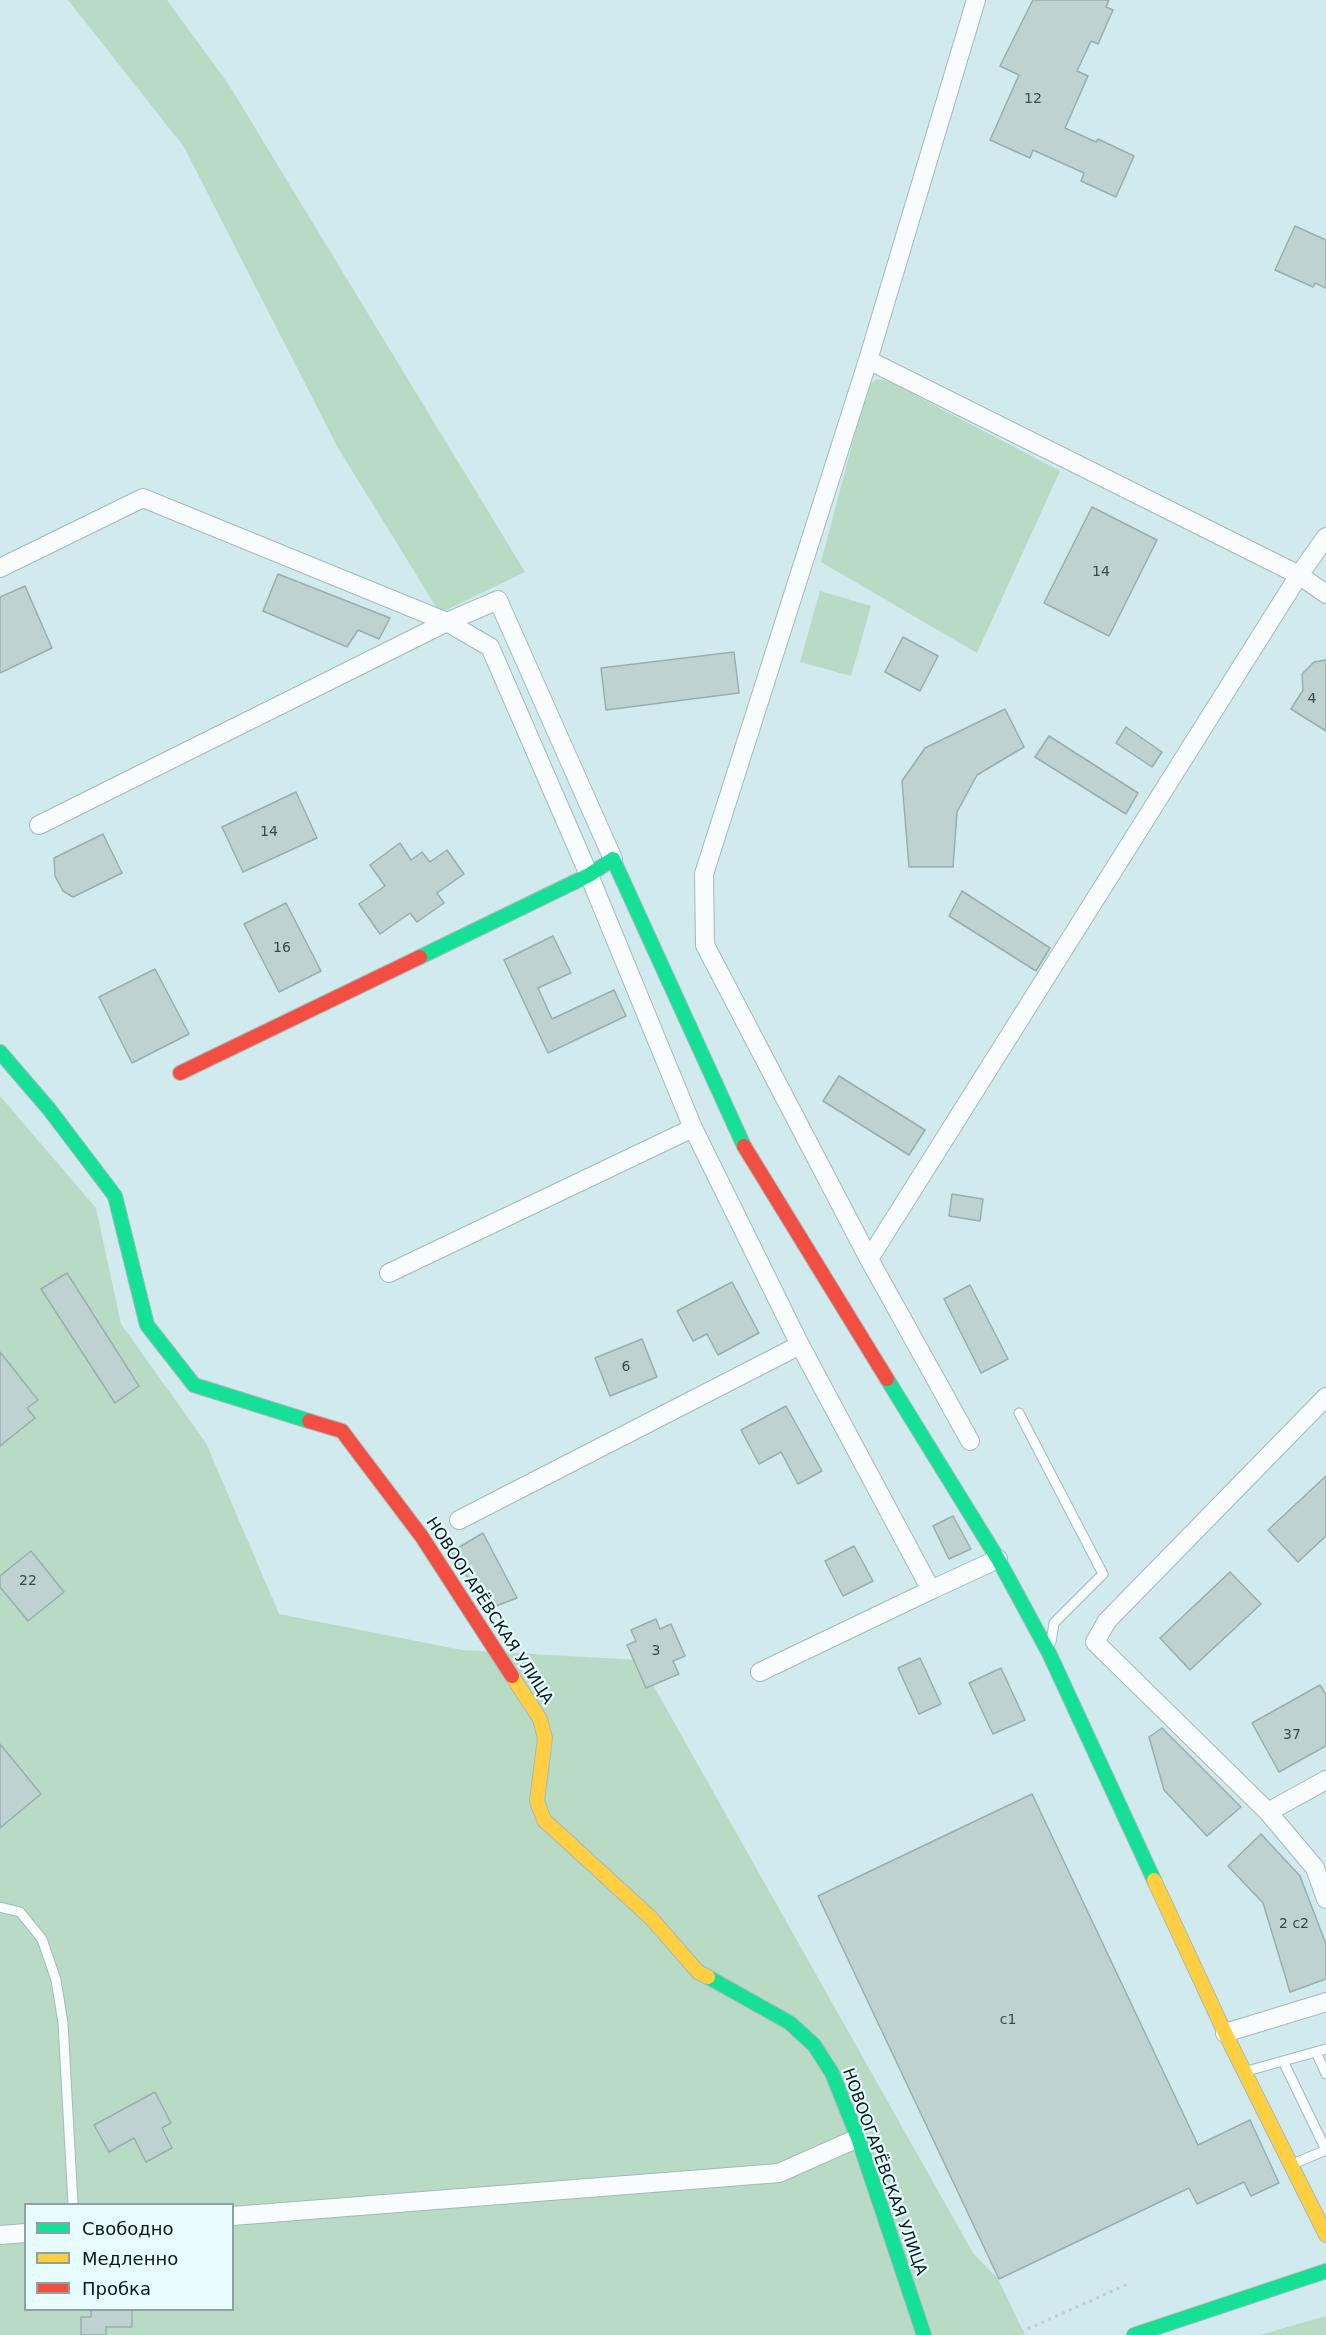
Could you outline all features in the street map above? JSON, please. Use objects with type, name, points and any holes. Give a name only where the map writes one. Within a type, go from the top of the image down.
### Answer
[{"type":"street","points":[[970,1441],[869,1259],[705,945],[704,874],[868,360],[976,0]]},
{"type":"street","points":[[868,360],[1299,575],[1326,594]]},
{"type":"street","points":[[0,568],[143,498],[447,622],[490,647],[589,875],[693,1128],[800,1345],[931,1590]]},
{"type":"street","points":[[869,1259],[1299,575],[1326,537]]},
{"type":"street","points":[[39,825],[447,622],[498,600],[748,1154],[998,1559],[1049,1653],[1243,2072],[1326,2235]]},
{"type":"street","points":[[180,1073],[589,875],[614,859]]},
{"type":"street","name":"НОВООГАРЁВСКАЯ УЛИЦА","points":[[0,1052],[49,1109],[115,1196],[147,1324],[194,1385],[342,1431],[422,1537],[540,1719],[545,1738],[537,1801],[544,1820],[651,1918],[698,1972],[790,2023],[814,2044],[832,2073],[858,2138],[924,2335]]},
{"type":"street","points":[[389,1273],[693,1128]]},
{"type":"street","points":[[459,1520],[800,1345]]},
{"type":"street","points":[[1326,1397],[1107,1621],[1095,1642],[1268,1812],[1315,1868],[1326,1899]]},
{"type":"street","points":[[760,1672],[998,1559]]},
{"type":"street","points":[[1268,1812],[1326,1780]]},
{"type":"street","points":[[1225,2034],[1326,2002]]},
{"type":"street","points":[[234,2216],[778,2173],[858,2138]]},
{"type":"street","points":[[0,2235],[24,2233]]},
{"type":"street","points":[[1134,2335],[1326,2271]]},
{"type":"lane","points":[[1019,1413],[1103,1574],[1054,1623],[1049,1653]]},
{"type":"lane","points":[[0,1907],[20,1912],[42,1939],[57,1980],[63,2023],[73,2203]]},
{"type":"lane","points":[[1243,2072],[1326,2049]]},
{"type":"lane","points":[[1316,2052],[1326,2074]]},
{"type":"lane","points":[[1283,2061],[1326,2150],[1290,2165]]},
{"type":"path","points":[[1014,2335],[1128,2284]]},
{"type":"green space","points":[[68,0],[167,0],[229,85],[525,572],[440,613],[338,448],[184,147]]},
{"type":"green space","points":[[882,379],[1060,471],[977,653],[821,562],[866,392],[875,380]]},
{"type":"green space","points":[[820,591],[871,606],[851,676],[800,662]]},
{"type":"green space","points":[[0,1096],[96,1208],[121,1324],[206,1443],[279,1614],[462,1650],[639,1660],[973,2253],[998,2279],[1025,2335],[0,2335]]},
{"type":"green space","points":[[1326,2316],[1326,2335],[1260,2335]]},
{"type":"building","points":[[1033,0],[1109,0],[1106,7],[1113,10],[1098,44],[1091,41],[1077,71],[1088,76],[1065,128],[1096,142],[1098,139],[1134,156],[1116,197],[1081,181],[1084,173],[1033,150],[1030,158],[990,140],[1019,75],[1000,66]]},
{"type":"building","points":[[1295,226],[1326,240],[1326,288],[1315,283],[1313,287],[1275,270]]},
{"type":"building","points":[[1092,507],[1157,540],[1109,636],[1044,603]]},
{"type":"building","points":[[278,574],[390,618],[379,639],[358,630],[347,647],[263,611]]},
{"type":"building","points":[[25,586],[52,648],[0,673],[0,597]]},
{"type":"building","points":[[903,637],[938,656],[920,691],[885,672]]},
{"type":"building","points":[[734,652],[739,693],[606,710],[601,668]]},
{"type":"building","points":[[1326,660],[1326,731],[1291,709],[1303,690],[1302,674],[1314,662]]},
{"type":"building","points":[[1005,709],[1024,747],[977,775],[957,812],[953,867],[909,867],[902,781],[925,748]]},
{"type":"building","points":[[1126,727],[1162,752],[1152,767],[1116,743]]},
{"type":"building","points":[[1049,736],[1138,793],[1126,814],[1035,757]]},
{"type":"building","points":[[296,792],[317,838],[243,872],[222,827]]},
{"type":"building","points":[[103,834],[122,873],[73,897],[63,891],[55,876],[54,858]]},
{"type":"building","points":[[400,843],[411,860],[422,852],[430,862],[447,850],[464,874],[437,893],[444,903],[417,922],[410,913],[380,934],[359,904],[385,886],[370,865]]},
{"type":"building","points":[[962,891],[1050,948],[1036,971],[949,916]]},
{"type":"building","points":[[286,903],[321,971],[279,992],[244,924]]},
{"type":"building","points":[[553,936],[571,973],[538,988],[552,1019],[614,990],[626,1016],[548,1053],[504,960]]},
{"type":"building","points":[[155,969],[189,1034],[132,1063],[99,997]]},
{"type":"building","points":[[839,1076],[925,1130],[909,1155],[823,1101]]},
{"type":"building","points":[[952,1194],[983,1199],[980,1221],[949,1216]]},
{"type":"building","points":[[67,1273],[139,1386],[115,1403],[41,1289]]},
{"type":"building","points":[[732,1282],[759,1333],[718,1355],[707,1334],[693,1341],[677,1311]]},
{"type":"building","points":[[970,1285],[1008,1359],[981,1373],[944,1299]]},
{"type":"building","points":[[642,1339],[657,1377],[610,1396],[595,1358]]},
{"type":"building","points":[[0,1352],[38,1400],[27,1408],[35,1418],[0,1446]]},
{"type":"building","points":[[786,1406],[822,1471],[798,1484],[781,1452],[759,1464],[741,1430]]},
{"type":"building","points":[[1326,1476],[1326,1536],[1298,1562],[1268,1530]]},
{"type":"building","points":[[953,1516],[971,1549],[949,1559],[933,1526]]},
{"type":"building","points":[[483,1533],[517,1598],[488,1609],[451,1552]]},
{"type":"building","points":[[854,1546],[873,1581],[843,1596],[825,1561]]},
{"type":"building","points":[[31,1551],[64,1592],[28,1621],[0,1587],[0,1576]]},
{"type":"building","points":[[1230,1572],[1261,1604],[1190,1670],[1160,1638]]},
{"type":"building","points":[[656,1619],[660,1629],[671,1624],[685,1656],[673,1661],[679,1674],[646,1688],[627,1645],[636,1641],[631,1630]]},
{"type":"building","points":[[920,1658],[941,1704],[919,1714],[898,1668]]},
{"type":"building","points":[[1001,1668],[1025,1720],[993,1734],[969,1683]]},
{"type":"building","points":[[1320,1685],[1326,1695],[1326,1746],[1279,1772],[1252,1723]]},
{"type":"building","points":[[1162,1728],[1241,1807],[1207,1836],[1164,1790],[1149,1737]]},
{"type":"building","points":[[0,1744],[41,1794],[0,1828]]},
{"type":"building","points":[[1032,1794],[1198,2145],[1250,2120],[1279,2183],[1251,2196],[1244,2182],[1197,2204],[1189,2188],[999,2279],[818,1896]]},
{"type":"building","points":[[1261,1834],[1300,1876],[1326,1944],[1326,1979],[1290,1992],[1263,1903],[1228,1866]]},
{"type":"building","points":[[155,2092],[171,2123],[162,2128],[172,2148],[146,2162],[134,2138],[109,2152],[94,2125]]},
{"type":"building","points":[[91,2311],[132,2311],[132,2327],[106,2327],[106,2335],[81,2335],[81,2317],[91,2317]]},
{"type":"traffic: fast","points":[[420,957],[589,875],[613,859],[744,1146]]},
{"type":"traffic: fast","points":[[0,1052],[49,1109],[115,1196],[147,1325],[194,1385],[309,1421]]},
{"type":"traffic: fast","points":[[887,1379],[998,1559],[1049,1653],[1154,1880]]},
{"type":"traffic: fast","points":[[708,1977],[790,2023],[814,2045],[832,2073],[858,2138],[924,2335]]},
{"type":"traffic: fast","points":[[1134,2335],[1326,2271]]},
{"type":"traffic: slow","points":[[512,1676],[540,1719],[545,1738],[537,1801],[544,1820],[651,1918],[698,1972],[708,1977]]},
{"type":"traffic: slow","points":[[1154,1880],[1225,2033],[1326,2235]]},
{"type":"traffic: jam","points":[[180,1073],[420,957]]},
{"type":"traffic: jam","points":[[744,1146],[887,1379]]},
{"type":"traffic: jam","points":[[309,1421],[342,1431],[422,1537],[512,1676]]}]
